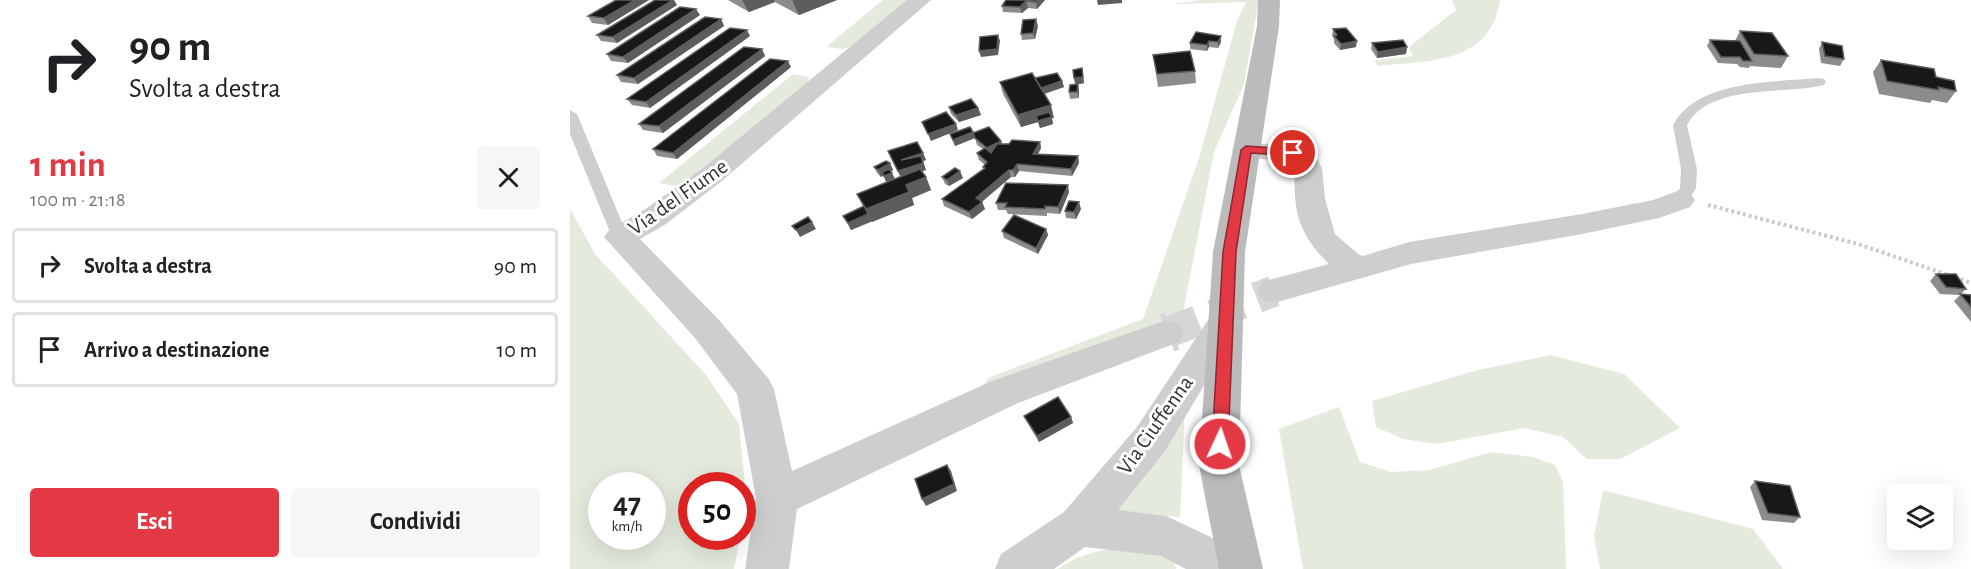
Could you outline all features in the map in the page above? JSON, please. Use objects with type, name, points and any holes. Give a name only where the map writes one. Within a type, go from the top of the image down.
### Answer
[{"type":"main road","points":[[1241,569],[1219,465],[1229,252],[1268,26],[1269,0]]},
{"type":"street","name":"Via del Fiume","points":[[767,569],[777,498],[755,389],[707,329],[621,237],[656,217],[713,174],[920,0]]},
{"type":"street","points":[[1246,150],[1301,155],[1308,168],[1310,199],[1321,238],[1347,263],[1363,267]]},
{"type":"street","points":[[1274,291],[1376,265],[1409,252],[1582,224],[1659,208],[1680,200]]},
{"type":"street","name":"Via Ciuffenna","points":[[1017,569],[1079,526],[1151,439],[1226,320]]},
{"type":"street","points":[[777,498],[1005,392],[1167,333]]},
{"type":"street","points":[[1079,526],[1166,536],[1231,569]]},
{"type":"lane","points":[[1680,200],[1688,188],[1689,169],[1680,125],[1688,111],[1728,93],[1819,82]]},
{"type":"lane","points":[[570,114],[591,170],[621,237]]},
{"type":"path","points":[[1680,200],[1737,211],[1858,244],[1971,282]]},
{"type":"shaded area","points":[[883,0],[908,0],[851,47],[842,49],[826,47]]},
{"type":"shaded area","points":[[1201,0],[1259,0],[1244,84],[1214,152],[1182,318],[980,393],[988,378],[1143,319],[1199,158],[1237,21],[1246,2],[1174,4]]},
{"type":"shaded area","points":[[1452,0],[1500,0],[1494,21],[1484,37],[1470,48],[1436,60],[1378,66],[1374,61],[1413,56],[1409,47],[1456,10]]},
{"type":"shaded area","points":[[793,74],[809,77],[808,83],[679,187],[659,183]]},
{"type":"shaded area","points":[[570,209],[595,254],[706,375],[739,424],[744,472],[678,472],[678,550],[738,550],[734,569],[570,569]]},
{"type":"shaded area","points":[[1550,355],[1624,374],[1680,428],[1620,459],[1587,459],[1563,437],[1524,428],[1437,444],[1403,439],[1376,427],[1372,401],[1478,370]]},
{"type":"shaded area","points":[[1185,404],[1180,517],[1115,512]]},
{"type":"shaded area","points":[[1339,407],[1360,462],[1391,472],[1429,470],[1492,452],[1533,457],[1555,465],[1563,482],[1566,569],[1303,569],[1279,429]]},
{"type":"shaded area","points":[[1603,490],[1753,529],[1783,569],[1600,569],[1594,536]]},
{"type":"shaded area","points":[[1148,545],[1173,560],[1176,569],[1058,569],[1089,554],[1112,548]]},
{"type":"building","points":[[616,0],[635,0],[604,18],[588,16]]},
{"type":"building","points":[[655,0],[673,0],[613,37],[597,35]]},
{"type":"building","points":[[1006,0],[1038,0],[1036,2],[1026,1],[1020,7],[1002,6]]},
{"type":"building","points":[[680,7],[696,9],[623,57],[607,54]]},
{"type":"building","points":[[705,17],[721,19],[634,78],[617,75]]},
{"type":"building","points":[[1036,19],[1033,33],[1021,34],[1023,20]]},
{"type":"building","points":[[730,28],[747,30],[646,102],[627,99]]},
{"type":"building","points":[[1346,28],[1357,41],[1341,44],[1334,36],[1337,35],[1333,29]]},
{"type":"building","points":[[1740,31],[1772,33],[1788,56],[1754,54]]},
{"type":"building","points":[[1196,32],[1221,36],[1218,42],[1209,41],[1207,45],[1190,43]]},
{"type":"building","points":[[998,35],[997,49],[979,51],[980,37]]},
{"type":"building","points":[[1403,40],[1407,47],[1378,52],[1372,43]]},
{"type":"building","points":[[1710,40],[1740,41],[1752,61],[1743,61],[1740,57],[1721,57]]},
{"type":"building","points":[[1822,42],[1842,46],[1844,59],[1825,56]]},
{"type":"building","points":[[744,47],[762,49],[659,126],[639,124]]},
{"type":"building","points":[[1190,51],[1195,71],[1157,74],[1153,55]]},
{"type":"building","points":[[770,59],[788,61],[673,153],[653,149]]},
{"type":"building","points":[[1881,60],[1934,69],[1936,77],[1954,81],[1956,91],[1887,81]]},
{"type":"building","points":[[1082,68],[1083,77],[1074,78],[1073,70]]},
{"type":"building","points":[[1032,73],[1051,105],[1018,115],[1000,82]]},
{"type":"building","points":[[1057,73],[1062,81],[1041,88],[1035,78]]},
{"type":"building","points":[[1078,84],[1077,92],[1069,92],[1070,85]]},
{"type":"building","points":[[971,99],[978,108],[956,115],[949,107]]},
{"type":"building","points":[[946,112],[956,124],[928,134],[922,122]]},
{"type":"building","points":[[1049,112],[1052,117],[1038,121],[1036,116]]},
{"type":"building","points":[[970,127],[973,132],[953,140],[950,134]]},
{"type":"building","points":[[989,127],[1001,141],[987,148],[975,138],[973,133]]},
{"type":"building","points":[[1012,140],[1040,142],[1033,154],[1078,156],[1071,169],[1017,164],[1013,170],[1009,170],[976,198],[982,202],[969,212],[942,199],[985,168],[983,167],[987,162],[977,153],[985,148],[991,153],[997,144],[1009,144]]},
{"type":"building","points":[[917,142],[923,153],[901,160],[921,156],[923,163],[898,171],[888,151]]},
{"type":"building","points":[[886,161],[890,163],[878,170],[874,167]]},
{"type":"building","points":[[955,168],[960,171],[947,180],[942,177]]},
{"type":"building","points":[[889,169],[892,173],[884,176],[882,172]]},
{"type":"building","points":[[920,169],[926,177],[906,185],[909,192],[866,209],[857,194]]},
{"type":"building","points":[[1006,183],[1068,185],[1058,207],[1045,206],[1045,209],[1005,207],[1007,203],[996,203]]},
{"type":"building","points":[[1069,201],[1079,202],[1074,212],[1065,211]]},
{"type":"building","points":[[864,206],[868,214],[848,223],[843,216]]},
{"type":"building","points":[[1014,215],[1046,229],[1036,248],[1002,231]]},
{"type":"building","points":[[808,217],[812,222],[796,230],[792,226]]},
{"type":"building","points":[[1936,274],[1956,274],[1966,289],[1946,287]]},
{"type":"building","points":[[1960,294],[1971,295],[1971,307]]},
{"type":"building","points":[[1058,397],[1071,417],[1037,436],[1024,416]]},
{"type":"building","points":[[947,465],[954,484],[922,499],[915,479]]},
{"type":"building","points":[[1755,481],[1790,486],[1800,517],[1768,513]]},
{"type":"tunnel","points":[[1169,332],[1274,291]]},
{"type":"tunnel","points":[[1167,333],[1172,331]]},
{"type":"route","points":[[1220,444],[1229,252],[1246,150],[1293,153]]}]
